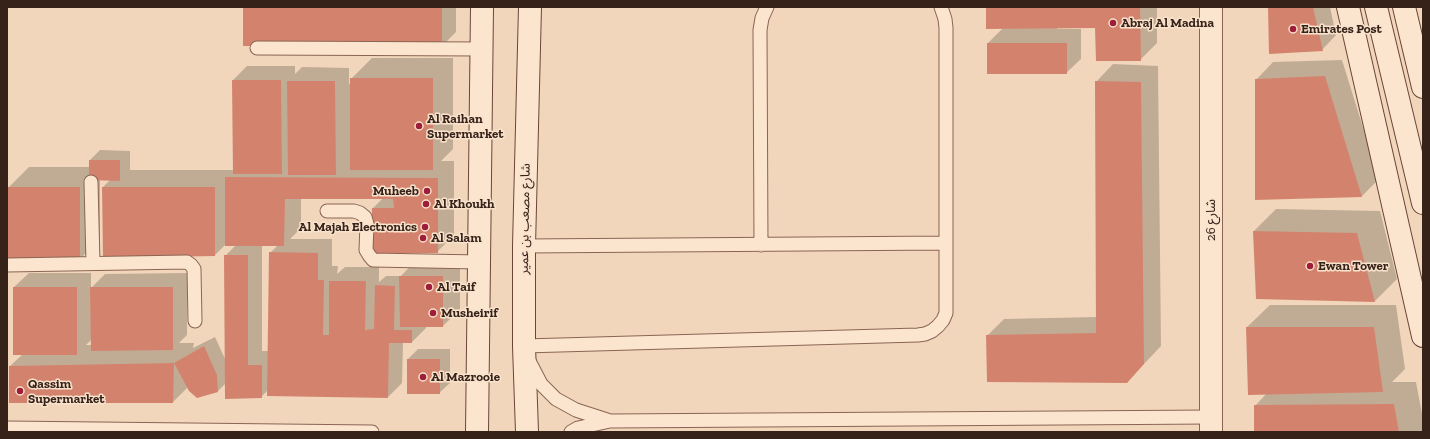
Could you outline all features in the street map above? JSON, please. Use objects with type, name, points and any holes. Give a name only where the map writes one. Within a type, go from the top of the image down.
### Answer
[{"type":"street","points":[[477,432],[482,7]]},
{"type":"street","name":"شارع مصعب بن عمير","points":[[527,432],[524,246],[530,7]]},
{"type":"street","name":"شارع 26","points":[[1211,7],[1211,425]]},
{"type":"street","points":[[1348,7],[1423,336]]},
{"type":"street","points":[[1376,7],[1423,203]]},
{"type":"street","points":[[1404,7],[1423,87]]},
{"type":"lane","points":[[761,245],[760,30],[762,18],[767,7]]},
{"type":"lane","points":[[610,421],[576,410],[556,400],[541,384],[525,349],[925,334],[938,326],[946,313],[946,19],[941,7]]},
{"type":"lane","points":[[258,48],[481,49]]},
{"type":"lane","points":[[91,182],[93,263]]},
{"type":"lane","points":[[327,212],[354,211],[360,213],[365,218],[367,224],[366,250],[368,255],[373,260],[479,262]]},
{"type":"lane","points":[[524,246],[946,243]]},
{"type":"lane","points":[[7,264],[187,262],[192,264],[194,269],[195,321]]},
{"type":"lane","points":[[571,432],[578,428],[610,421],[1211,425]]},
{"type":"lane","points":[[7,428],[372,432]]},
{"type":"building","points":[[243,7],[442,7],[442,47],[243,46]]},
{"type":"building","points":[[986,7],[1140,7],[1141,61],[1096,61],[1095,28],[986,29]]},
{"type":"building","name":"Emirates Post","points":[[1268,7],[1313,7],[1323,51],[1269,54]]},
{"type":"building","points":[[987,43],[1067,43],[1067,74],[987,74]]},
{"type":"building","points":[[1325,76],[1362,197],[1255,200],[1255,79]]},
{"type":"building","points":[[350,78],[433,78],[433,170],[350,170]]},
{"type":"building","points":[[232,80],[281,80],[282,174],[233,174]]},
{"type":"building","points":[[287,81],[335,81],[336,175],[288,175]]},
{"type":"building","points":[[1095,81],[1141,82],[1144,364],[1127,383],[987,382],[986,335],[1096,333]]},
{"type":"building","points":[[89,160],[120,160],[120,181],[89,180]]},
{"type":"building","points":[[225,177],[438,178],[438,253],[371,253],[372,208],[394,208],[393,199],[285,199],[284,246],[225,246]]},
{"type":"building","points":[[8,187],[80,187],[80,260],[8,260]]},
{"type":"building","points":[[102,187],[215,187],[215,256],[103,258]]},
{"type":"building","name":"Ewan Tower","points":[[1253,231],[1357,233],[1375,302],[1256,299]]},
{"type":"building","points":[[269,252],[318,253],[318,280],[324,280],[323,335],[329,335],[329,281],[366,281],[365,330],[374,329],[375,285],[395,286],[394,330],[412,330],[412,343],[389,343],[388,398],[267,396]]},
{"type":"building","points":[[224,255],[248,255],[248,365],[262,365],[262,398],[225,399]]},
{"type":"building","points":[[399,276],[443,276],[443,327],[400,327]]},
{"type":"building","points":[[13,287],[77,287],[77,355],[13,355]]},
{"type":"building","points":[[90,287],[173,287],[173,350],[91,351]]},
{"type":"building","points":[[1246,327],[1374,327],[1383,392],[1248,395]]},
{"type":"building","points":[[204,346],[217,375],[218,392],[197,398],[189,391],[174,363]]},
{"type":"building","name":"Al Mazrooie","points":[[407,359],[440,359],[440,394],[407,394]]},
{"type":"building","points":[[174,363],[173,403],[9,403],[9,366]]},
{"type":"building","points":[[1394,404],[1399,432],[1254,432],[1254,405]]},
{"type":"place","name":"Abraj Al Madina","points":[[1113,23]]},
{"type":"place","name":"Emirates Post","points":[[1293,29]]},
{"type":"place","name":"Al Raihan Supermarket","points":[[419,126]]},
{"type":"place","name":"Muheeb","points":[[427,191]]},
{"type":"place","name":"Al Khoukh","points":[[426,204]]},
{"type":"place","name":"Al Majah Electronics","points":[[425,227]]},
{"type":"place","name":"Al Salam","points":[[423,238]]},
{"type":"place","name":"Ewan Tower","points":[[1310,266]]},
{"type":"place","name":"Al Taif","points":[[429,287]]},
{"type":"place","name":"Musheirif","points":[[433,313]]},
{"type":"place","name":"Al Mazrooie","points":[[423,377]]},
{"type":"place","name":"Qassim Supermarket","points":[[20,391]]}]
